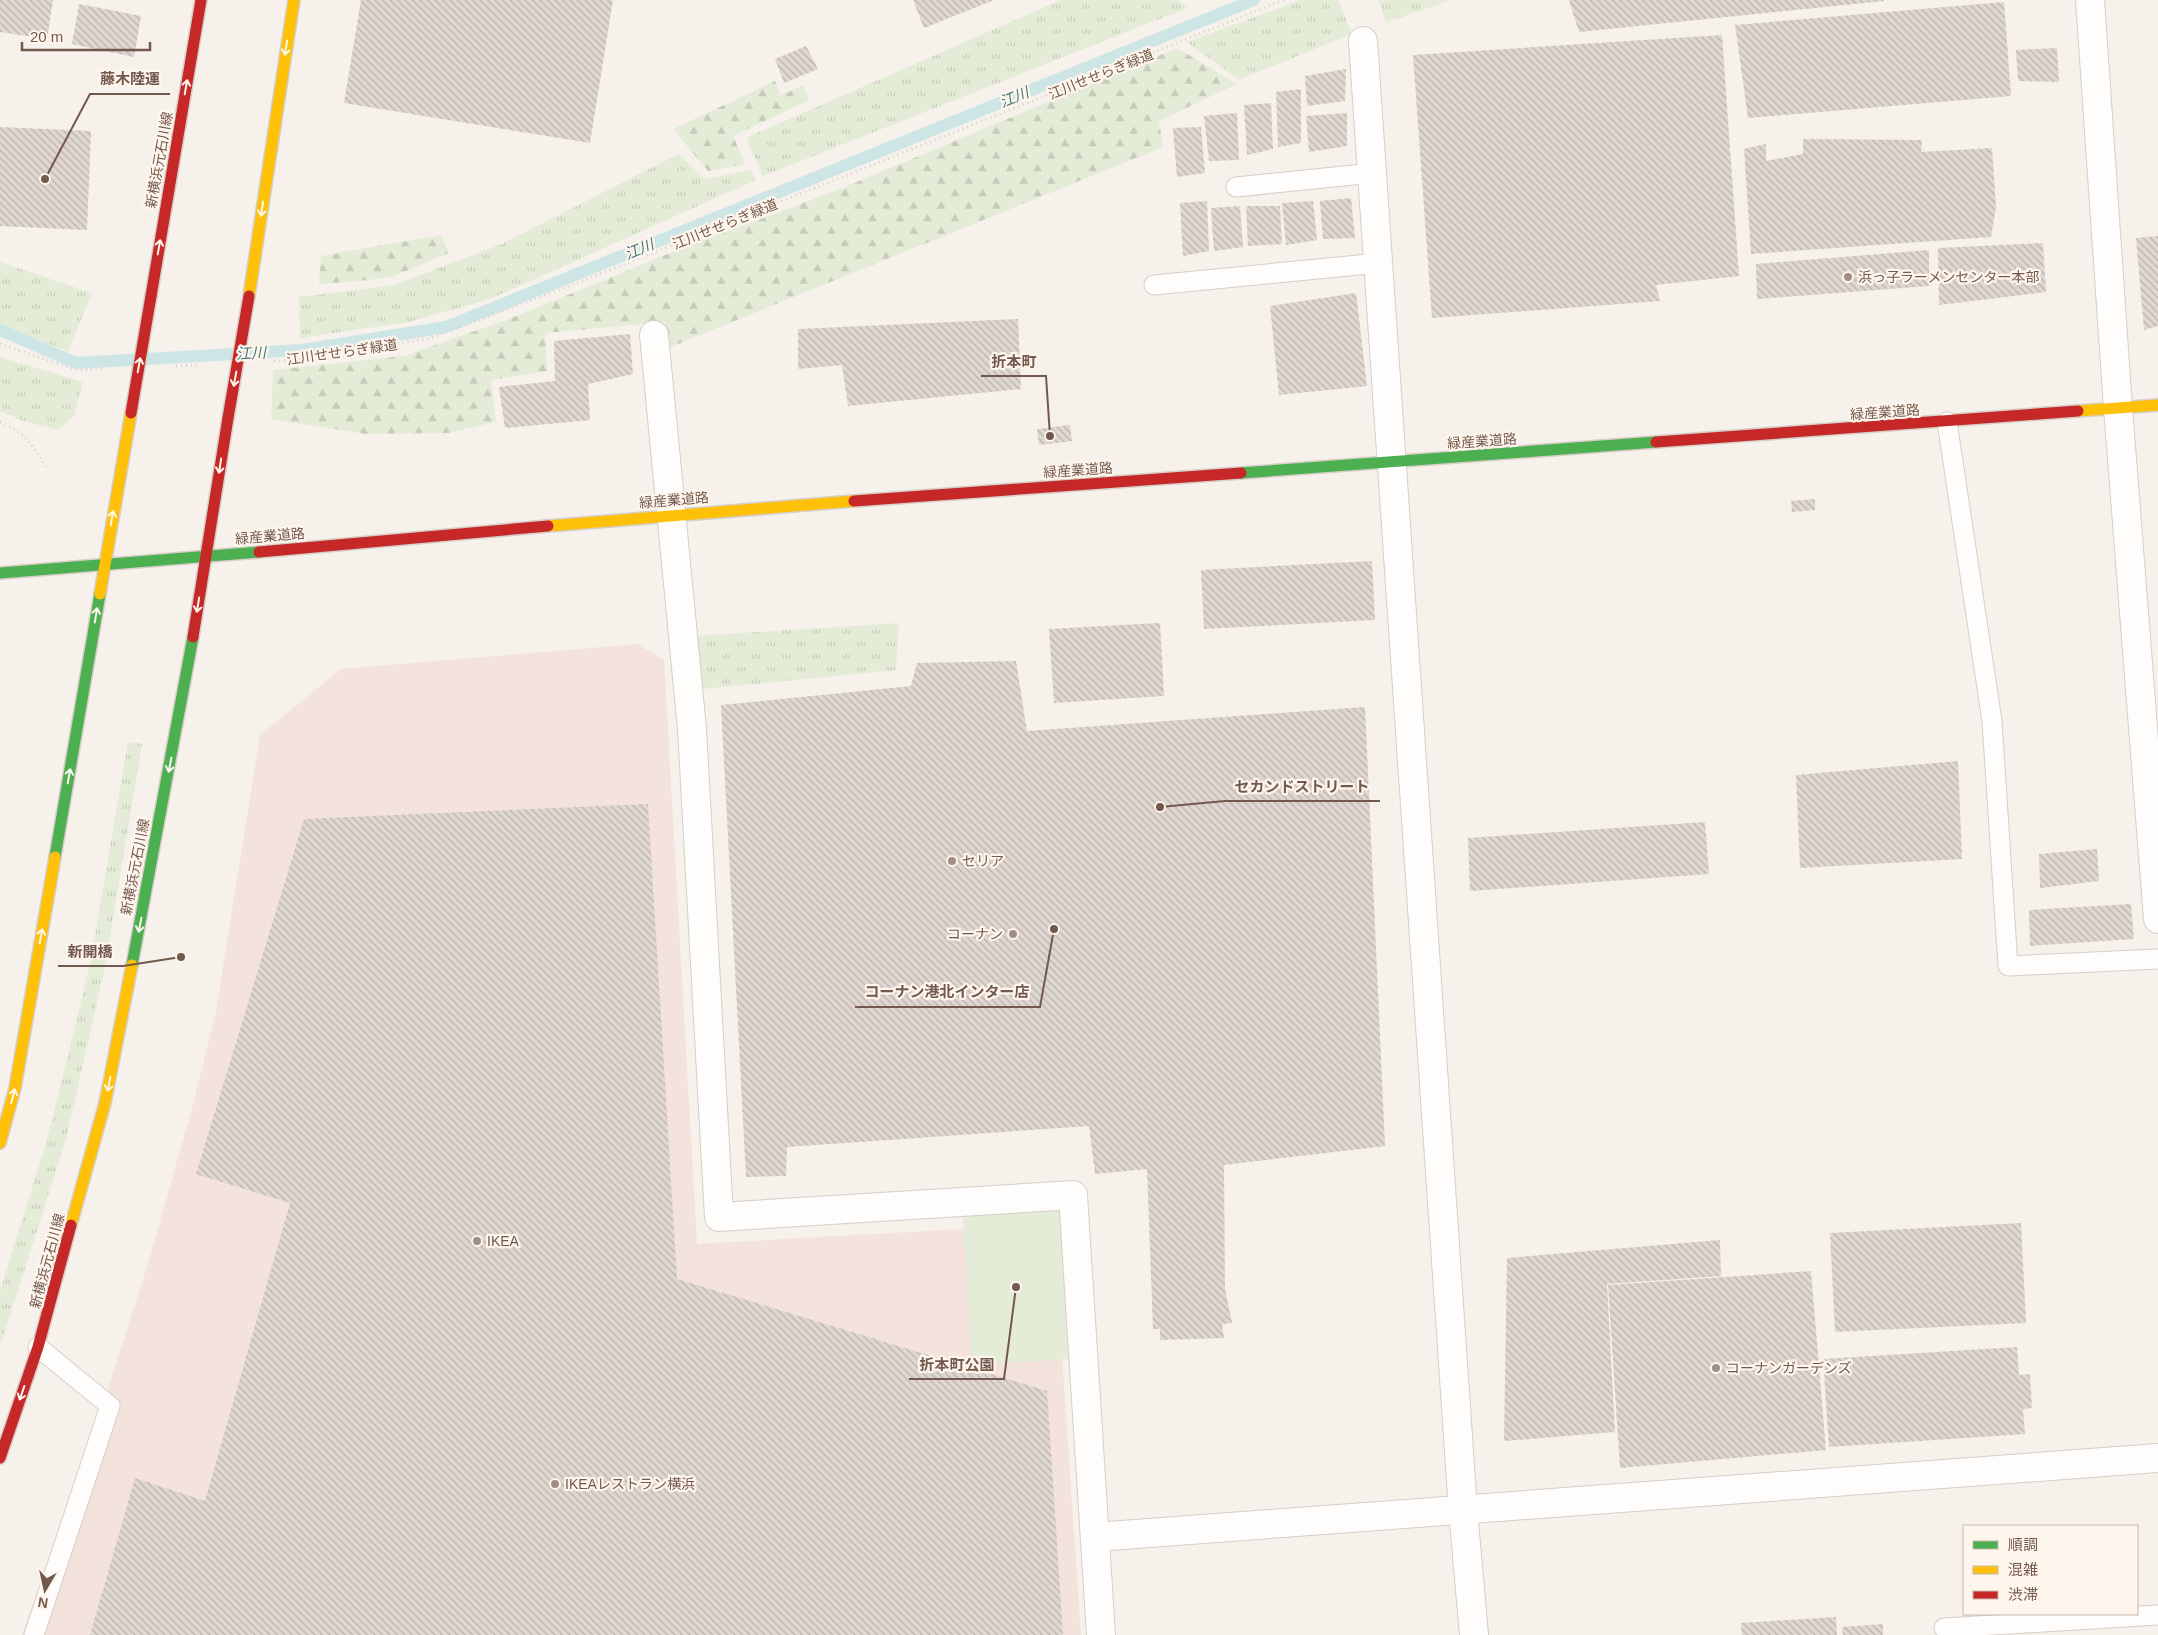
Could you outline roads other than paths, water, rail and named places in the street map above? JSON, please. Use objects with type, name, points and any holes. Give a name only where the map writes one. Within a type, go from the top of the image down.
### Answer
[{"type":"street","name":"新横浜元石川線","points":[[0,1458],[38,1347],[105,1103],[181,710],[249,296],[294,0]]},
{"type":"street","points":[[2090,0],[2118,408],[2158,919]]},
{"type":"street","name":"新横浜元石川線","points":[[104,566],[201,1]]},
{"type":"street","points":[[1363,41],[1463,1510],[1474,1635]]},
{"type":"street","points":[[654,335],[692,729],[719,1217],[1073,1195],[1101,1635]]},
{"type":"street","name":"緑産業道路","points":[[0,573],[104,566],[670,516],[2158,405]]},
{"type":"street","points":[[0,1143],[15,1088],[104,566]]},
{"type":"street","points":[[1095,1537],[2158,1458]]},
{"type":"lane","points":[[1236,187],[1373,173]]},
{"type":"lane","points":[[1154,285],[1379,262]]},
{"type":"lane","points":[[1947,422],[1992,721],[2008,966],[2158,959]]},
{"type":"lane","points":[[34,1635],[110,1406],[38,1347]]},
{"type":"lane","points":[[1944,1628],[1977,1631],[2158,1615]]},
{"type":"waterway","name":"江川","points":[[0,330],[76,363],[302,350],[446,327],[1254,0]]},
{"type":"place","name":"藤木陸運","points":[[45,179]]},
{"type":"place","name":"浜っ子ラーメンセンター本部","points":[[1848,277]]},
{"type":"place","name":"折本町","points":[[1050,436]]},
{"type":"place","name":"セカンドストリート","points":[[1160,807]]},
{"type":"place","name":"セリア","points":[[952,861]]},
{"type":"place","name":"コーナン港北インター店","points":[[1054,929]]},
{"type":"place","name":"コーナン","points":[[1013,934]]},
{"type":"place","name":"新開橋","points":[[181,957]]},
{"type":"place","name":"IKEA","points":[[477,1241]]},
{"type":"place","name":"折本町公園","points":[[1016,1287]]},
{"type":"place","name":"コーナンガーデンズ","points":[[1716,1368]]},
{"type":"place","name":"IKEAレストラン横浜","points":[[555,1484]]}]
